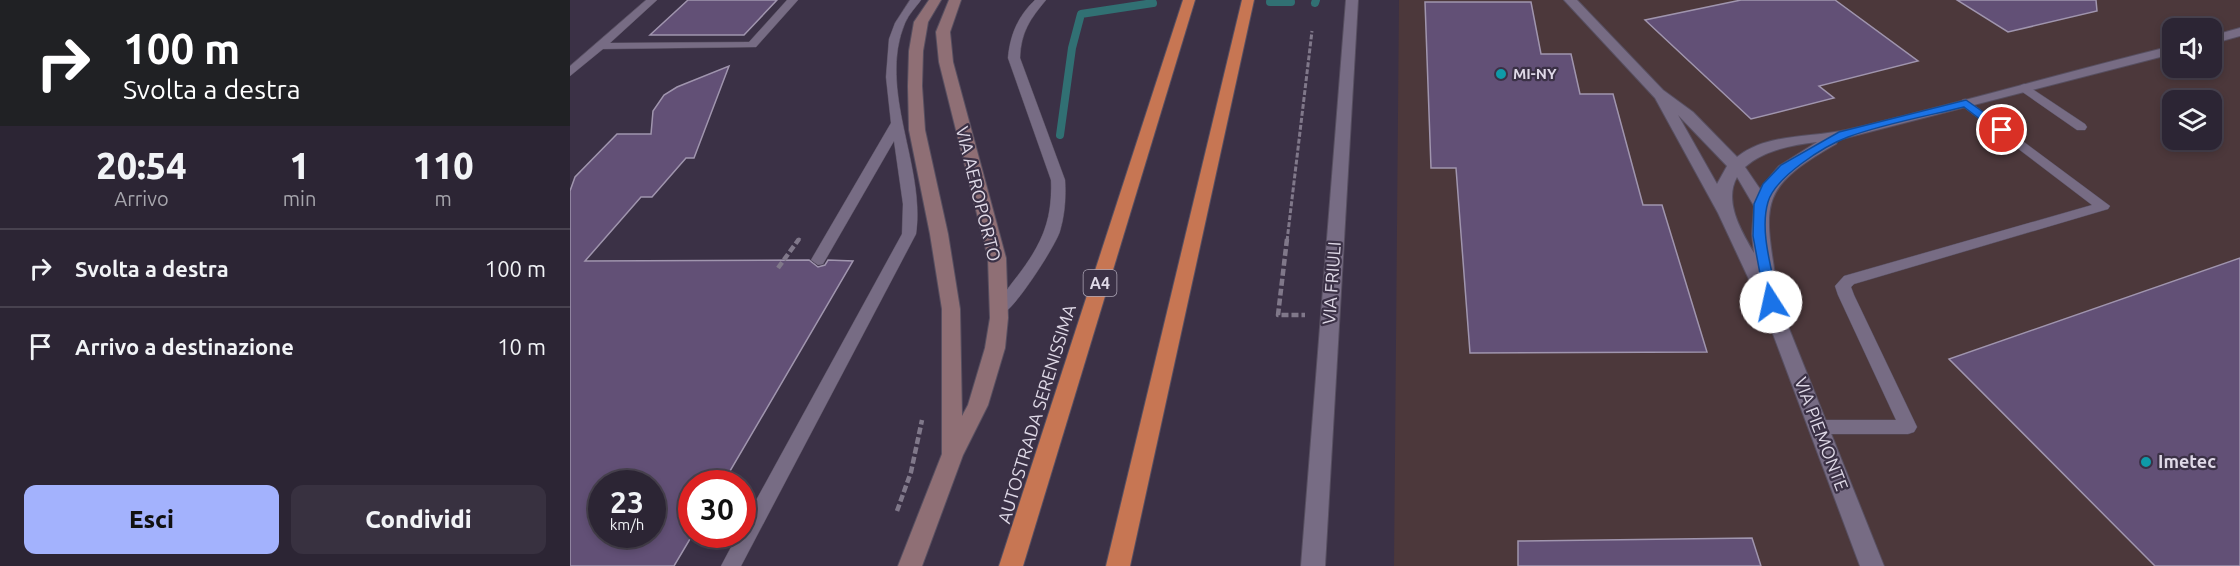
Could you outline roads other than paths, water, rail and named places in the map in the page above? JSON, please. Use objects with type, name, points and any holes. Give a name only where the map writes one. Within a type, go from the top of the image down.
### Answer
[{"type":"highway","name":"AUTOSTRADA SERENISSIMA","points":[[1011,566],[1189,0]]},
{"type":"highway","points":[[1118,566],[1248,0]]},
{"type":"main road","name":"VIA AEROPORTO","points":[[934,0],[921,22],[916,51],[915,86],[917,130],[939,234],[951,309],[952,454]]},
{"type":"main road","name":"VIA AEROPORTO","points":[[910,566],[952,454],[978,405],[995,348],[999,303],[996,258],[946,62],[943,32],[955,0]]},
{"type":"street","name":"VIA FRIULI","points":[[1313,566],[1352,0]]},
{"type":"street","points":[[1570,0],[1658,93],[1688,115],[1736,166],[1761,204]]},
{"type":"street","points":[[2222,37],[2240,32]]},
{"type":"street","name":"VIA PIEMONTE","points":[[1872,566],[1771,302],[1729,221],[1724,194],[1727,180],[1736,166],[1746,157],[1792,141],[1843,135],[2162,53]]},
{"type":"street","points":[[1658,93],[1704,172],[1729,221]]},
{"type":"street","name":"VIA PIEMONTE","points":[[1771,302],[1760,236],[1761,204],[1767,187],[1785,168],[1843,135]]},
{"type":"lane","points":[[570,72],[652,0]]},
{"type":"lane","points":[[600,46],[752,45],[794,0]]},
{"type":"lane","points":[[731,566],[909,234],[912,220],[898,122],[892,56],[900,24],[916,0]]},
{"type":"lane","points":[[999,303],[1017,288],[1047,245],[1053,231],[1059,200],[1058,180],[1014,58],[1014,42],[1019,26],[1031,9],[1041,0]]},
{"type":"lane","points":[[2025,88],[2081,127]]},
{"type":"lane","points":[[1818,427],[1908,427],[1846,295],[1843,286],[1849,280],[2103,206],[1966,103]]},
{"type":"lane","points":[[818,260],[898,122]]},
{"type":"waterway","points":[[1270,2],[1291,2]]},
{"type":"waterway","points":[[1060,135],[1072,48],[1081,14],[1153,3]]},
{"type":"place","name":"MI-NY","points":[[1501,74]]},
{"type":"place","name":"Imetec","points":[[2146,462]]}]
